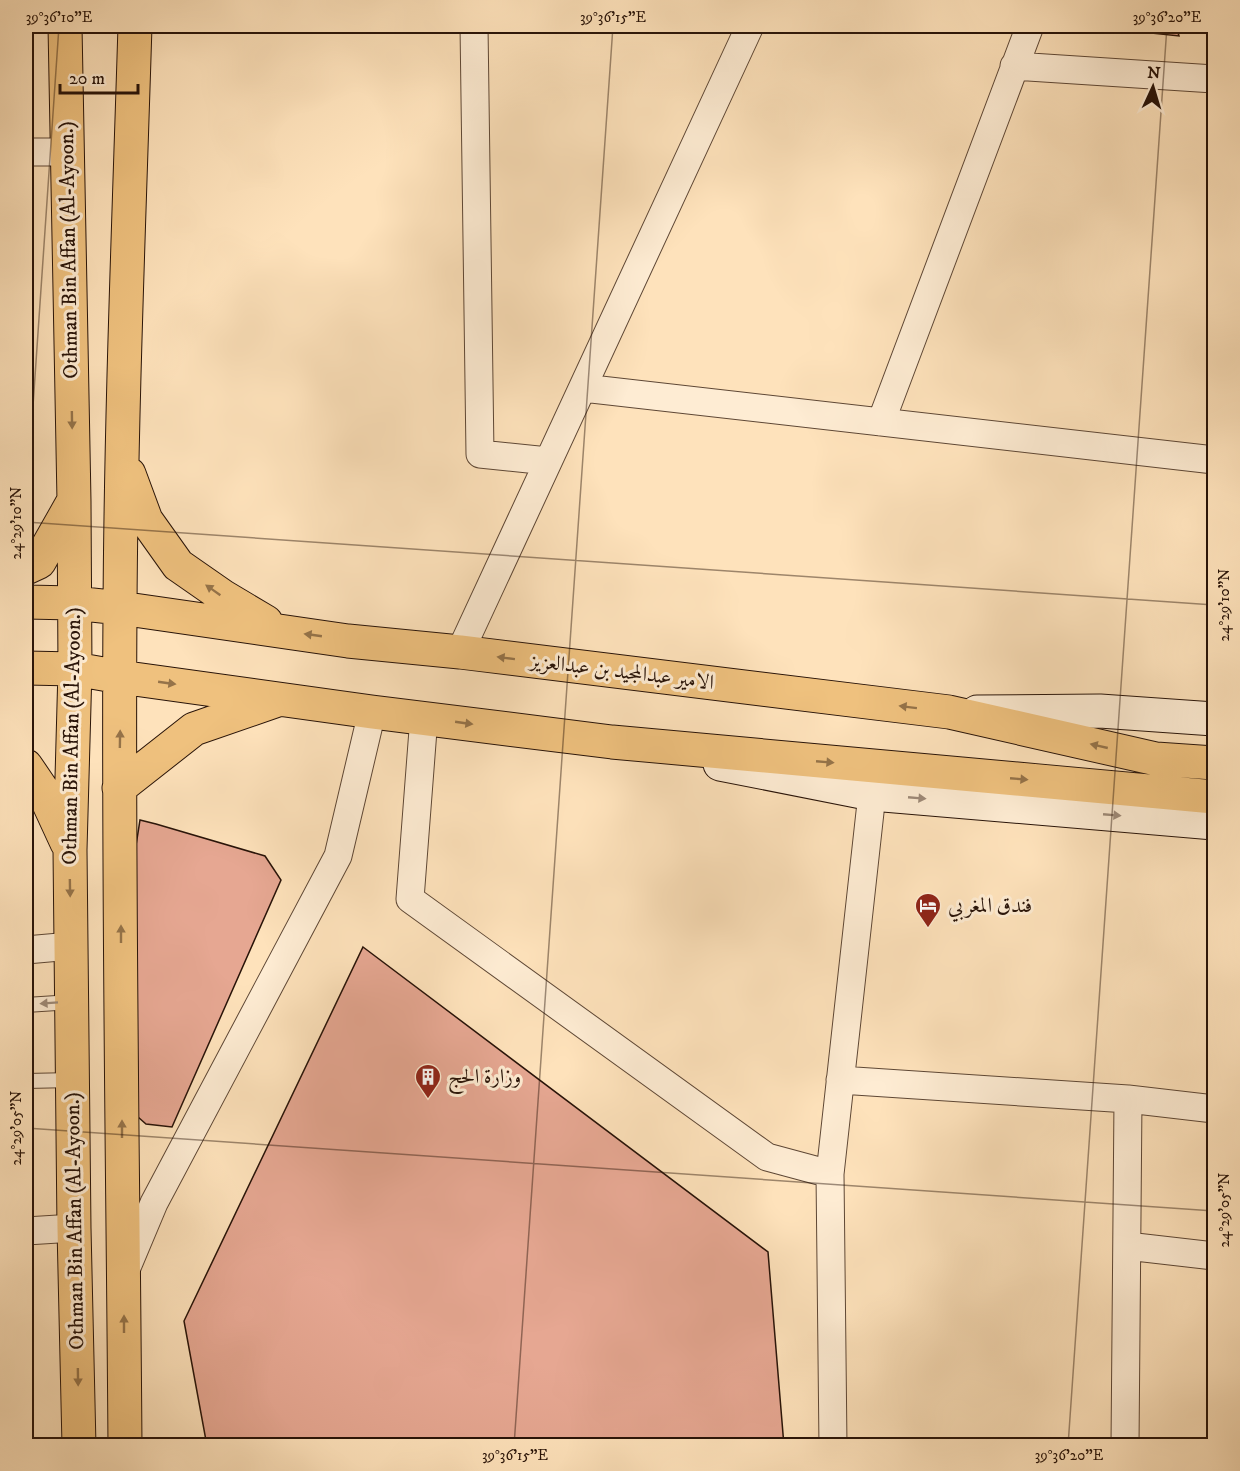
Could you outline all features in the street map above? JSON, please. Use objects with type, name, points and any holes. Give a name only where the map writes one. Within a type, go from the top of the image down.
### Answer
[{"type":"main road","name":"Othman Bin Affan (Al-Ayoon.)","points":[[65,26],[74,501],[75,669],[70,850],[79,1446]]},
{"type":"main road","points":[[125,1446],[119,789],[120,608],[122,457],[135,26]]},
{"type":"main road","points":[[122,457],[146,520],[178,566],[281,631]]},
{"type":"main road","points":[[26,568],[39,562],[74,501]]},
{"type":"main road","name":"الامير عبدالمجيد بن عبدالعزيز","points":[[26,602],[74,603],[120,608],[348,641],[460,652],[949,712],[1156,759],[1215,763]]},
{"type":"main road","points":[[26,668],[75,669],[372,712],[612,742],[1215,797]]},
{"type":"main road","points":[[119,789],[194,729],[282,699]]},
{"type":"main road","points":[[26,765],[43,790],[70,850]]},
{"type":"street","points":[[474,26],[480,454],[548,461]]},
{"type":"street","points":[[460,652],[750,26]]},
{"type":"street","points":[[881,422],[1030,26]]},
{"type":"street","points":[[1014,66],[1215,79]]},
{"type":"street","points":[[26,152],[67,152]]},
{"type":"street","points":[[583,388],[1215,460]]},
{"type":"street","points":[[949,712],[1100,711],[1215,719]]},
{"type":"street","points":[[123,1276],[154,1203],[338,856],[372,712]]},
{"type":"street","points":[[424,717],[410,899],[767,1157],[830,1174]]},
{"type":"street","points":[[612,742],[872,794],[1215,824]]},
{"type":"street","points":[[833,1446],[830,1174],[872,794]]},
{"type":"street","points":[[26,950],[71,946]]},
{"type":"street","points":[[840,1080],[1128,1099],[1215,1109]]},
{"type":"street","points":[[1125,1446],[1128,1099]]},
{"type":"street","points":[[26,1231],[74,1228]]},
{"type":"street","points":[[1127,1246],[1215,1256]]},
{"type":"lane","points":[[26,1005],[72,1002]]},
{"type":"lane","points":[[26,1081],[73,1080]]},
{"type":"building","points":[[1084,26],[1176,26],[1179,36]]},
{"type":"building","points":[[140,820],[265,856],[281,880],[172,1127],[146,1124],[138,1117],[135,852]]},
{"type":"building","name":"وزارة الحج","points":[[363,947],[768,1252],[784,1446],[207,1446],[184,1321]]},
{"type":"place","name":"فندق المغربي","points":[[928,929]]},
{"type":"place","name":"وزارة الحج","points":[[428,1100]]}]
